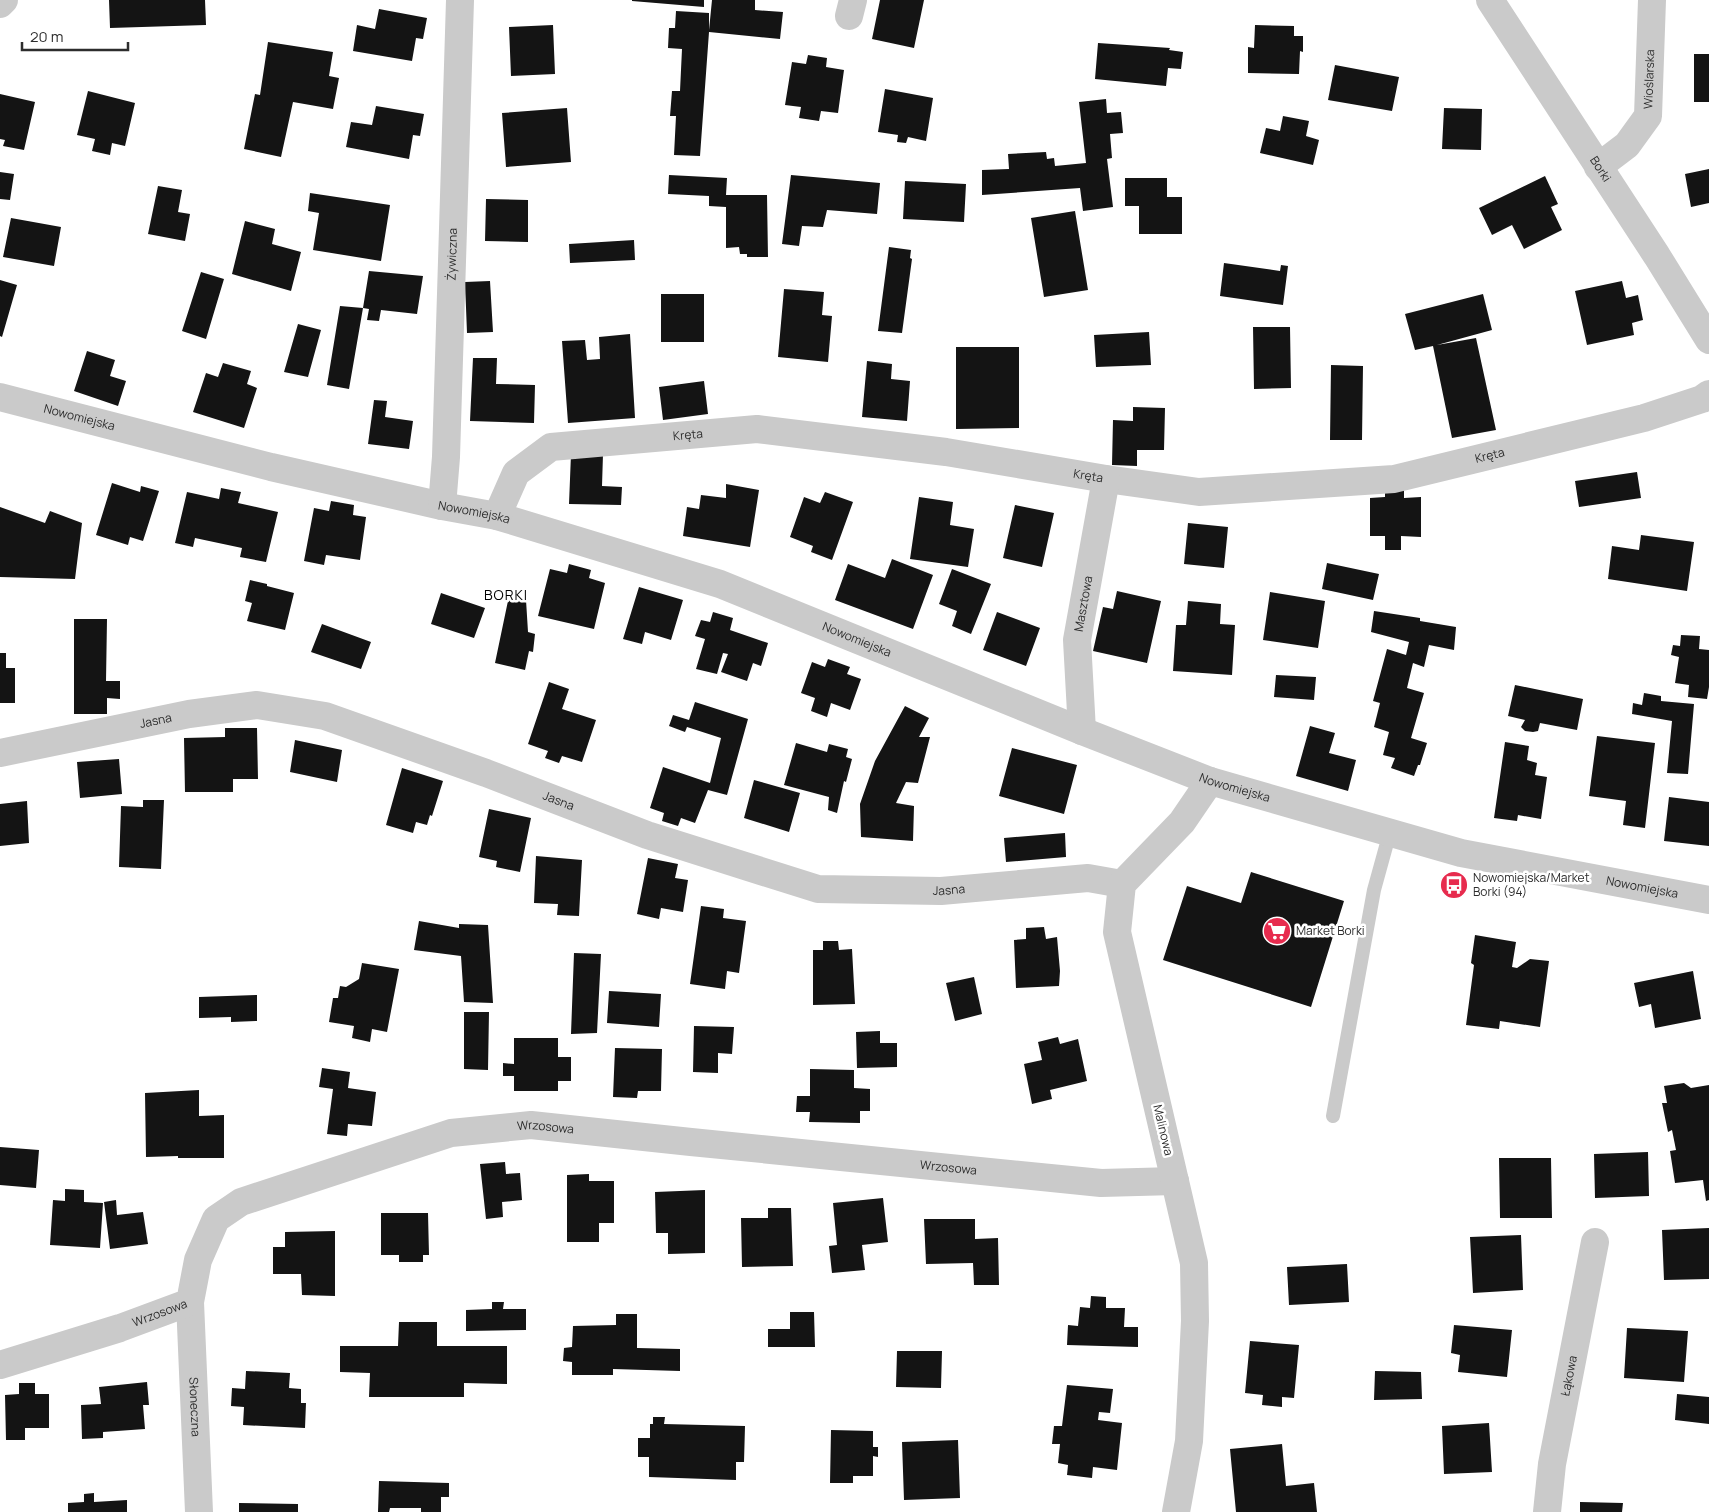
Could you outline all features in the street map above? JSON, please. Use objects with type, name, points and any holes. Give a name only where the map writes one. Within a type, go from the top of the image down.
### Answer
[{"type":"street","points":[[0,4],[4,0]]},
{"type":"street","name":"Żywiczna","points":[[442,506],[446,457],[460,0]]},
{"type":"street","name":"Borki","points":[[1490,0],[1657,256],[1709,340]]},
{"type":"street","name":"Wioślarska","points":[[1598,167],[1627,145],[1648,116],[1652,0]]},
{"type":"street","name":"Kręta","points":[[497,516],[516,473],[551,447],[757,429],[946,452],[1106,479],[1200,492],[1394,479],[1644,418],[1702,399],[1709,394]]},
{"type":"street","name":"Nowomiejska","points":[[0,397],[271,467],[442,506],[497,516],[720,584],[1210,781],[1461,853],[1709,900]]},
{"type":"street","name":"Masztowa","points":[[1082,731],[1077,640],[1106,479]]},
{"type":"street","name":"Jasna","points":[[0,753],[189,714],[257,705],[325,716],[486,773],[647,835],[818,889],[941,891],[1088,878],[1122,884]]},
{"type":"street","points":[[1122,884],[1182,822],[1210,781]]},
{"type":"street","name":"Malinowa","points":[[1122,884],[1117,932],[1194,1263],[1195,1321],[1189,1441],[1176,1512]]},
{"type":"street","name":"Wrzosowa","points":[[0,1365],[120,1328],[190,1302],[198,1260],[216,1219],[241,1202],[451,1133],[531,1125],[1101,1183],[1175,1181]]},
{"type":"street","name":"Łąkowa","points":[[1547,1512],[1552,1464],[1595,1242]]},
{"type":"street","name":"Słoneczna","points":[[190,1302],[199,1512]]},
{"type":"lane","points":[[1333,1116],[1374,890],[1390,832]]},
{"type":"building","points":[[109,0],[205,0],[206,25],[110,28]]},
{"type":"building","points":[[704,0],[704,7],[632,1]]},
{"type":"building","points":[[712,0],[755,0],[755,10],[783,12],[780,39],[709,32],[700,156],[674,155],[676,116],[670,116],[672,91],[680,91],[682,49],[668,48],[669,28],[675,28],[676,11],[709,13],[709,30]]},
{"type":"building","points":[[880,0],[924,0],[914,48],[872,39]]},
{"type":"building","points":[[379,9],[427,18],[423,39],[416,38],[412,61],[353,51],[357,25],[375,29]]},
{"type":"building","points":[[553,25],[555,74],[511,76],[509,27]]},
{"type":"building","points":[[1255,25],[1294,26],[1294,36],[1303,36],[1303,52],[1300,51],[1299,74],[1248,73],[1248,47],[1254,48]]},
{"type":"building","points":[[268,42],[333,52],[329,76],[339,78],[333,109],[293,102],[281,157],[244,149],[255,94],[260,95]]},
{"type":"building","points":[[1098,43],[1170,48],[1169,50],[1183,52],[1181,69],[1168,68],[1166,86],[1095,79]]},
{"type":"building","points":[[1694,54],[1709,54],[1709,102],[1694,102]]},
{"type":"building","points":[[808,55],[827,58],[826,67],[844,70],[838,113],[821,111],[819,121],[799,118],[801,107],[785,105],[792,62],[806,64]]},
{"type":"building","points":[[1335,65],[1399,77],[1392,111],[1328,100]]},
{"type":"building","points":[[885,89],[933,98],[926,141],[908,137],[906,143],[897,142],[898,135],[878,132]]},
{"type":"building","points":[[88,91],[135,103],[125,146],[112,143],[110,155],[92,151],[95,139],[77,135]]},
{"type":"building","points":[[0,94],[35,102],[24,150],[3,146],[5,140],[0,139]]},
{"type":"building","points":[[1106,99],[1107,113],[1121,112],[1123,133],[1110,134],[1112,158],[1107,159],[1113,207],[1083,211],[1080,188],[982,195],[982,170],[1009,169],[1008,154],[1046,152],[1047,159],[1054,158],[1055,166],[1086,163],[1079,102]]},
{"type":"building","points":[[376,106],[424,114],[420,136],[413,135],[409,159],[346,147],[351,122],[372,125]]},
{"type":"building","points":[[567,108],[571,162],[506,167],[502,113]]},
{"type":"building","points":[[1444,108],[1482,109],[1481,150],[1442,149]]},
{"type":"building","points":[[1283,116],[1309,121],[1306,136],[1319,140],[1313,165],[1260,153],[1266,128],[1280,131]]},
{"type":"building","points":[[1709,169],[1709,203],[1691,207],[1685,174]]},
{"type":"building","points":[[0,172],[14,174],[10,200],[0,199]]},
{"type":"building","points":[[669,175],[727,178],[726,195],[767,195],[768,257],[747,257],[747,254],[740,254],[739,247],[726,248],[726,207],[709,206],[709,196],[668,194]]},
{"type":"building","points":[[791,175],[880,183],[877,214],[827,210],[823,227],[802,226],[799,246],[782,244]]},
{"type":"building","points":[[1545,176],[1558,204],[1551,207],[1562,230],[1524,249],[1512,225],[1492,235],[1479,208]]},
{"type":"building","points":[[1125,178],[1167,178],[1167,197],[1182,197],[1182,234],[1139,234],[1139,206],[1125,206]]},
{"type":"building","points":[[905,181],[966,184],[964,222],[903,219]]},
{"type":"building","points":[[158,186],[182,190],[178,212],[190,214],[185,241],[148,234]]},
{"type":"building","points":[[310,193],[390,205],[381,261],[313,250],[319,213],[308,211]]},
{"type":"building","points":[[486,199],[528,200],[528,242],[485,241]]},
{"type":"building","points":[[1075,211],[1088,290],[1044,297],[1031,218]]},
{"type":"building","points":[[11,218],[61,227],[54,266],[3,257]]},
{"type":"building","points":[[245,221],[275,229],[272,244],[301,252],[291,291],[232,274]]},
{"type":"building","points":[[634,240],[635,260],[570,263],[569,244]]},
{"type":"building","points":[[889,247],[911,250],[910,258],[912,259],[902,333],[878,331]]},
{"type":"building","points":[[1224,263],[1280,271],[1281,265],[1288,266],[1283,305],[1220,296]]},
{"type":"building","points":[[369,271],[423,276],[417,314],[381,310],[379,321],[367,320],[369,309],[363,308]]},
{"type":"building","points":[[201,272],[224,279],[206,339],[182,331]]},
{"type":"building","points":[[0,280],[17,285],[2,337],[0,336]]},
{"type":"building","points":[[490,281],[493,332],[467,333],[465,282]]},
{"type":"building","points":[[1622,281],[1626,298],[1638,295],[1643,320],[1632,323],[1634,335],[1587,345],[1575,291]]},
{"type":"building","points":[[784,289],[824,292],[822,315],[832,316],[828,362],[778,357]]},
{"type":"building","points":[[661,294],[704,294],[704,342],[661,342]]},
{"type":"building","points":[[1483,294],[1492,330],[1437,345],[1476,338],[1496,430],[1452,438],[1433,346],[1415,350],[1405,314]]},
{"type":"building","points":[[340,306],[363,308],[349,389],[327,385]]},
{"type":"building","points":[[298,324],[321,330],[308,377],[284,372]]},
{"type":"building","points":[[1253,327],[1290,327],[1291,388],[1254,389]]},
{"type":"building","points":[[1149,332],[1151,365],[1096,367],[1094,335]]},
{"type":"building","points":[[630,334],[635,418],[568,423],[562,341],[585,340],[587,360],[600,359],[599,337]]},
{"type":"building","points":[[956,347],[1019,347],[1019,428],[956,429]]},
{"type":"building","points":[[87,351],[115,360],[110,376],[126,381],[118,406],[74,391]]},
{"type":"building","points":[[473,358],[497,358],[496,384],[535,385],[534,423],[470,421]]},
{"type":"building","points":[[867,361],[892,364],[891,379],[910,381],[907,421],[862,417]]},
{"type":"building","points":[[223,363],[251,371],[247,384],[257,388],[244,428],[193,412],[206,373],[218,377]]},
{"type":"building","points":[[1331,365],[1363,366],[1362,440],[1330,440]]},
{"type":"building","points":[[704,381],[708,414],[663,420],[659,387]]},
{"type":"building","points":[[374,400],[387,401],[385,417],[413,421],[409,449],[368,444]]},
{"type":"building","points":[[1133,407],[1165,408],[1164,450],[1137,450],[1137,466],[1112,465],[1113,420],[1133,421]]},
{"type":"building","points":[[571,454],[603,454],[602,486],[622,487],[621,505],[569,504]]},
{"type":"building","points":[[1637,472],[1641,498],[1579,507],[1575,481]]},
{"type":"building","points":[[112,483],[140,492],[141,486],[159,491],[143,541],[130,537],[128,545],[96,535]]},
{"type":"building","points":[[726,484],[759,490],[750,547],[683,536],[687,507],[699,509],[701,495],[726,498]]},
{"type":"building","points":[[1385,485],[1404,485],[1404,498],[1421,497],[1421,537],[1401,536],[1401,550],[1385,550],[1385,536],[1370,536],[1370,498],[1385,497]]},
{"type":"building","points":[[221,488],[241,492],[238,503],[278,512],[266,562],[240,557],[242,548],[195,538],[193,547],[175,543],[187,492],[219,499]]},
{"type":"building","points":[[825,492],[853,502],[832,560],[811,552],[813,546],[790,537],[804,497],[820,503]]},
{"type":"building","points":[[919,497],[953,502],[950,525],[974,529],[968,567],[910,559]]},
{"type":"building","points":[[331,501],[354,505],[353,515],[366,517],[360,560],[326,555],[324,565],[304,561],[314,508],[329,511]]},
{"type":"building","points":[[1015,505],[1054,513],[1042,567],[1003,558]]},
{"type":"building","points":[[0,507],[45,523],[50,511],[82,523],[75,579],[0,577]]},
{"type":"building","points":[[1188,523],[1228,527],[1224,568],[1184,564]]},
{"type":"building","points":[[1641,535],[1694,542],[1687,591],[1608,579],[1612,546],[1639,550]]},
{"type":"building","points":[[892,559],[933,575],[913,629],[835,600],[848,564],[885,578]]},
{"type":"building","points":[[1327,563],[1379,574],[1373,600],[1322,589]]},
{"type":"building","points":[[569,564],[591,570],[589,578],[605,583],[594,629],[538,616],[550,569],[567,573]]},
{"type":"building","points":[[952,569],[991,584],[971,634],[952,626],[957,611],[939,604]]},
{"type":"building","points":[[250,580],[294,593],[285,630],[247,621],[252,603],[245,601]]},
{"type":"building","points":[[639,587],[683,600],[671,640],[645,632],[642,644],[623,639]]},
{"type":"building","points":[[1117,591],[1161,601],[1147,663],[1093,651],[1103,607],[1113,609]]},
{"type":"building","points":[[1270,592],[1325,601],[1318,648],[1263,640]]},
{"type":"building","points":[[441,593],[485,608],[474,638],[431,624]]},
{"type":"building","points":[[509,596],[526,600],[528,632],[535,634],[533,652],[529,651],[525,670],[495,663]]},
{"type":"building","points":[[1188,601],[1221,604],[1220,624],[1235,625],[1232,675],[1173,671],[1176,625],[1186,625]]},
{"type":"building","points":[[1374,611],[1420,618],[1420,621],[1456,627],[1454,650],[1429,645],[1424,667],[1413,663],[1407,688],[1424,693],[1411,738],[1427,743],[1420,765],[1418,765],[1414,776],[1391,768],[1395,758],[1383,755],[1389,732],[1374,727],[1380,703],[1373,701],[1387,649],[1406,655],[1409,642],[1371,632]]},
{"type":"building","points":[[713,612],[733,618],[730,630],[768,643],[761,666],[753,663],[747,681],[721,672],[728,654],[723,653],[717,674],[696,669],[705,639],[695,636],[701,620],[710,622]]},
{"type":"building","points":[[997,612],[1040,628],[1026,666],[983,650]]},
{"type":"building","points":[[74,619],[107,619],[106,681],[120,681],[120,699],[107,698],[107,714],[74,714]]},
{"type":"building","points":[[322,624],[371,642],[361,669],[311,652]]},
{"type":"building","points":[[1681,635],[1700,636],[1699,649],[1709,650],[1709,687],[1707,699],[1688,697],[1689,685],[1675,683],[1679,657],[1671,655],[1673,645],[1680,646]]},
{"type":"building","points":[[0,653],[6,653],[6,668],[15,668],[15,703],[0,703]]},
{"type":"building","points":[[828,659],[850,667],[847,674],[861,679],[850,710],[831,703],[827,717],[811,711],[815,698],[801,693],[812,662],[825,667]]},
{"type":"building","points":[[1276,675],[1316,677],[1314,700],[1274,697]]},
{"type":"building","points":[[549,682],[569,689],[562,709],[596,720],[582,762],[562,756],[559,763],[545,758],[548,751],[528,744]]},
{"type":"building","points":[[1515,685],[1583,699],[1577,730],[1540,723],[1538,731],[1525,731],[1521,727],[1525,720],[1508,716]]},
{"type":"building","points":[[1644,693],[1661,696],[1661,701],[1694,704],[1688,774],[1667,773],[1672,721],[1632,714],[1633,703],[1642,705]]},
{"type":"building","points":[[695,702],[748,719],[727,795],[708,790],[695,823],[681,818],[678,826],[662,821],[664,813],[650,808],[663,767],[710,783],[721,738],[687,727],[685,732],[669,726],[673,715],[689,720]]},
{"type":"building","points":[[905,706],[929,718],[919,737],[930,737],[918,783],[906,782],[896,803],[914,806],[913,841],[861,837],[860,804],[875,761]]},
{"type":"building","points":[[1310,726],[1335,733],[1329,753],[1356,760],[1348,791],[1296,776]]},
{"type":"building","points":[[225,728],[257,728],[258,779],[233,779],[233,792],[185,792],[184,738],[225,737]]},
{"type":"building","points":[[1597,736],[1655,743],[1645,828],[1623,825],[1626,801],[1589,796]]},
{"type":"building","points":[[295,740],[342,750],[337,782],[290,772]]},
{"type":"building","points":[[1505,742],[1529,746],[1527,760],[1537,763],[1535,775],[1547,777],[1541,819],[1518,815],[1517,821],[1494,818]]},
{"type":"building","points":[[796,743],[827,752],[829,744],[848,749],[846,757],[852,759],[846,782],[844,781],[837,813],[828,810],[829,797],[784,785]]},
{"type":"building","points":[[1012,748],[1077,765],[1064,814],[999,796]]},
{"type":"building","points":[[119,759],[122,794],[80,798],[77,762]]},
{"type":"building","points":[[402,768],[443,781],[432,816],[430,815],[427,825],[416,822],[413,833],[386,825]]},
{"type":"building","points":[[754,780],[800,793],[789,832],[744,818]]},
{"type":"building","points":[[1669,797],[1709,802],[1709,846],[1664,841]]},
{"type":"building","points":[[143,800],[164,800],[161,869],[119,867],[121,806],[143,807]]},
{"type":"building","points":[[27,801],[29,843],[0,846],[0,804]]},
{"type":"building","points":[[489,809],[531,818],[520,872],[496,867],[497,861],[479,857]]},
{"type":"building","points":[[1065,833],[1066,857],[1006,862],[1004,838]]},
{"type":"building","points":[[536,856],[582,860],[579,916],[557,915],[558,904],[534,903]]},
{"type":"building","points":[[648,858],[678,864],[675,878],[688,880],[683,912],[661,908],[659,919],[637,914]]},
{"type":"building","points":[[1251,872],[1344,901],[1311,1007],[1163,960],[1187,886],[1241,903]]},
{"type":"building","points":[[701,906],[724,909],[723,918],[746,921],[739,973],[727,971],[725,989],[690,984]]},
{"type":"building","points":[[419,921],[459,928],[459,924],[488,925],[493,1003],[464,1002],[461,956],[414,950]]},
{"type":"building","points":[[1044,927],[1046,939],[1057,937],[1060,971],[1059,986],[1016,988],[1014,940],[1026,939],[1026,928]]},
{"type":"building","points":[[1475,935],[1516,942],[1512,967],[1517,968],[1530,959],[1549,961],[1540,1027],[1500,1021],[1499,1029],[1466,1025],[1474,965],[1471,963]]},
{"type":"building","points":[[823,941],[838,941],[839,950],[852,949],[855,1004],[813,1005],[813,950],[823,950]]},
{"type":"building","points":[[574,953],[601,954],[597,1033],[571,1034]]},
{"type":"building","points":[[362,963],[399,969],[387,1032],[372,1029],[370,1042],[352,1038],[354,1026],[329,1022],[333,998],[338,998],[340,986],[346,987],[359,979]]},
{"type":"building","points":[[1693,971],[1701,1019],[1655,1028],[1651,1004],[1639,1007],[1634,983]]},
{"type":"building","points":[[974,977],[982,1014],[955,1021],[946,983]]},
{"type":"building","points":[[609,991],[661,994],[659,1027],[607,1023]]},
{"type":"building","points":[[257,995],[257,1021],[231,1022],[231,1017],[199,1018],[199,997]]},
{"type":"building","points":[[464,1012],[489,1012],[488,1070],[464,1069]]},
{"type":"building","points":[[694,1026],[734,1027],[732,1054],[718,1053],[718,1073],[693,1072]]},
{"type":"building","points":[[880,1031],[880,1043],[897,1043],[897,1067],[857,1068],[856,1032]]},
{"type":"building","points":[[1058,1037],[1060,1044],[1078,1039],[1087,1081],[1050,1090],[1052,1099],[1032,1104],[1024,1064],[1042,1060],[1038,1042]]},
{"type":"building","points":[[514,1038],[558,1038],[558,1057],[571,1057],[571,1081],[558,1081],[558,1091],[514,1091],[514,1076],[503,1076],[503,1063],[514,1064]]},
{"type":"building","points":[[615,1048],[662,1049],[661,1091],[638,1091],[637,1098],[613,1097]]},
{"type":"building","points":[[322,1068],[350,1072],[348,1088],[376,1092],[372,1126],[348,1124],[347,1136],[327,1134],[333,1089],[319,1087]]},
{"type":"building","points":[[810,1069],[854,1070],[854,1088],[870,1089],[870,1111],[860,1111],[860,1123],[809,1122],[810,1112],[796,1112],[797,1096],[810,1096]]},
{"type":"building","points":[[1684,1083],[1691,1088],[1709,1085],[1709,1200],[1706,1201],[1703,1180],[1675,1183],[1670,1151],[1676,1150],[1672,1130],[1668,1132],[1662,1103],[1667,1103],[1664,1086]]},
{"type":"building","points":[[199,1090],[199,1116],[224,1115],[224,1158],[146,1157],[145,1093]]},
{"type":"building","points":[[0,1147],[39,1150],[36,1188],[0,1185]]},
{"type":"building","points":[[1648,1152],[1649,1196],[1595,1198],[1594,1154]]},
{"type":"building","points":[[1499,1158],[1551,1158],[1552,1218],[1500,1218]]},
{"type":"building","points":[[505,1162],[506,1174],[520,1173],[522,1200],[502,1202],[503,1217],[486,1219],[480,1164]]},
{"type":"building","points":[[589,1174],[589,1181],[614,1181],[614,1223],[599,1223],[599,1242],[567,1242],[567,1175]]},
{"type":"building","points":[[65,1189],[84,1190],[84,1202],[103,1203],[100,1248],[50,1245],[53,1200],[65,1201]]},
{"type":"building","points":[[705,1190],[705,1253],[668,1254],[668,1233],[656,1233],[655,1192]]},
{"type":"building","points":[[883,1198],[888,1242],[862,1245],[865,1270],[832,1273],[829,1246],[837,1245],[833,1203]]},
{"type":"building","points":[[116,1200],[117,1215],[143,1212],[148,1244],[110,1249],[104,1202]]},
{"type":"building","points":[[768,1208],[791,1208],[793,1266],[742,1267],[741,1218],[768,1218]]},
{"type":"building","points":[[381,1213],[428,1213],[429,1255],[423,1255],[423,1262],[399,1262],[399,1255],[381,1255]]},
{"type":"building","points":[[924,1219],[975,1219],[975,1239],[998,1238],[999,1285],[974,1285],[973,1263],[926,1264]]},
{"type":"building","points":[[1709,1228],[1709,1279],[1664,1280],[1662,1230]]},
{"type":"building","points":[[335,1231],[335,1296],[302,1295],[301,1274],[273,1274],[273,1247],[285,1247],[285,1232]]},
{"type":"building","points":[[1521,1235],[1523,1290],[1473,1293],[1470,1237]]},
{"type":"building","points":[[1347,1264],[1349,1302],[1289,1305],[1287,1267]]},
{"type":"building","points":[[1091,1296],[1106,1297],[1106,1308],[1125,1308],[1124,1327],[1138,1327],[1138,1347],[1067,1345],[1068,1325],[1078,1326],[1080,1307],[1090,1308]]},
{"type":"building","points":[[492,1302],[504,1302],[503,1309],[526,1309],[526,1330],[466,1331],[466,1310],[492,1309]]},
{"type":"building","points":[[790,1312],[814,1312],[815,1347],[768,1347],[768,1329],[790,1329]]},
{"type":"building","points":[[616,1314],[637,1314],[637,1348],[680,1349],[680,1371],[613,1369],[613,1375],[572,1375],[572,1362],[563,1361],[564,1348],[572,1347],[573,1326],[616,1325]]},
{"type":"building","points":[[399,1322],[437,1322],[437,1346],[507,1346],[507,1384],[464,1383],[464,1397],[369,1397],[370,1373],[340,1372],[340,1346],[398,1346]]},
{"type":"building","points":[[1454,1325],[1512,1330],[1507,1377],[1458,1372],[1460,1355],[1451,1353]]},
{"type":"building","points":[[1627,1328],[1688,1331],[1684,1382],[1624,1378]]},
{"type":"building","points":[[1250,1341],[1299,1345],[1294,1398],[1282,1397],[1282,1407],[1262,1405],[1263,1395],[1245,1393]]},
{"type":"building","points":[[897,1351],[942,1351],[941,1388],[896,1387]]},
{"type":"building","points":[[246,1371],[290,1373],[289,1388],[301,1389],[301,1403],[306,1403],[305,1428],[243,1425],[244,1407],[231,1406],[232,1388],[245,1389]]},
{"type":"building","points":[[1375,1371],[1421,1372],[1422,1399],[1374,1400]]},
{"type":"building","points":[[147,1382],[149,1405],[143,1405],[145,1429],[103,1432],[103,1438],[82,1439],[81,1405],[101,1404],[99,1387]]},
{"type":"building","points":[[19,1383],[35,1383],[35,1394],[49,1394],[49,1428],[25,1428],[25,1440],[6,1440],[5,1395],[19,1394]]},
{"type":"building","points":[[1067,1385],[1113,1389],[1110,1413],[1099,1412],[1098,1420],[1122,1423],[1117,1470],[1093,1467],[1092,1478],[1067,1475],[1068,1465],[1058,1463],[1060,1444],[1052,1444],[1054,1426],[1062,1426]]},
{"type":"building","points":[[1677,1394],[1709,1397],[1709,1424],[1675,1420]]},
{"type":"building","points":[[653,1417],[665,1417],[664,1424],[745,1426],[744,1462],[736,1462],[736,1480],[649,1477],[649,1457],[638,1457],[638,1438],[650,1438],[650,1424],[653,1424]]},
{"type":"building","points":[[1489,1423],[1492,1472],[1444,1474],[1442,1426]]},
{"type":"building","points":[[831,1430],[873,1431],[873,1447],[878,1447],[878,1457],[873,1456],[873,1476],[853,1476],[853,1483],[830,1483]]},
{"type":"building","points":[[958,1440],[960,1498],[904,1500],[902,1442]]},
{"type":"building","points":[[1282,1444],[1286,1486],[1314,1483],[1317,1512],[1236,1512],[1230,1449]]},
{"type":"building","points":[[379,1481],[449,1483],[449,1497],[441,1497],[441,1512],[421,1512],[421,1508],[390,1508],[389,1512],[378,1512]]},
{"type":"building","points":[[94,1493],[94,1502],[127,1500],[127,1512],[68,1512],[68,1503],[84,1502],[84,1494]]},
{"type":"building","points":[[1580,1502],[1623,1503],[1622,1512],[1580,1512]]},
{"type":"building","points":[[239,1503],[298,1504],[298,1512],[239,1512]]},
{"type":"place","name":"Nowomiejska/Market Borki (94)","points":[[1454,885]]},
{"type":"place","name":"Market Borki","points":[[1277,931]]},
{"type":"district","name":"BORKI","points":[[506,595]]}]
